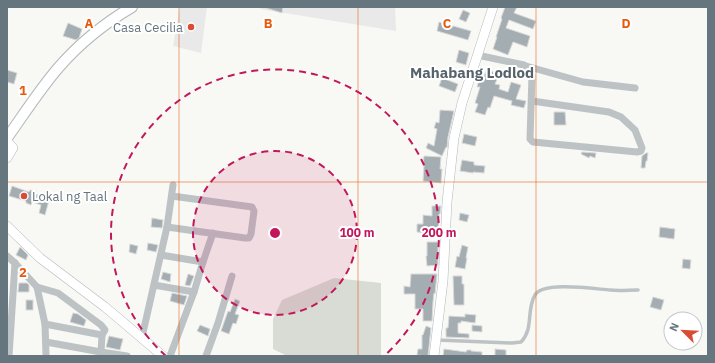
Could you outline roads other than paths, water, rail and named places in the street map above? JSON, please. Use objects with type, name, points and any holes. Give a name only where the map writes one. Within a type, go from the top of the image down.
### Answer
[{"type":"main road","points":[[7,158],[13,148],[7,139],[59,67],[90,36],[111,20],[132,7]]},
{"type":"main road","points":[[434,356],[443,281],[447,202],[454,138],[462,103],[493,7]]},
{"type":"main road","points":[[7,226],[40,258],[105,306],[163,356]]},
{"type":"street","points":[[477,55],[524,65],[583,82],[635,88]]},
{"type":"street","points":[[524,65],[530,70],[532,75],[530,139],[533,142],[637,152],[642,148],[635,130],[621,117],[609,112],[532,101]]},
{"type":"street","points":[[142,338],[167,227],[173,185]]},
{"type":"street","points":[[167,227],[245,238],[249,238],[251,234],[254,211],[252,208],[172,196]]},
{"type":"street","points":[[170,356],[194,292],[213,233]]},
{"type":"street","points":[[161,255],[203,262]]},
{"type":"street","points":[[7,256],[37,287],[45,324],[46,356]]},
{"type":"street","points":[[9,356],[15,263]]},
{"type":"street","points":[[206,356],[218,324],[232,276]]},
{"type":"street","points":[[154,285],[194,292]]},
{"type":"street","points":[[37,287],[58,293],[101,325],[105,330],[102,335],[101,352]]},
{"type":"street","points":[[45,324],[102,335]]},
{"type":"street","points":[[46,342],[127,356]]},
{"type":"lane","points":[[437,340],[512,343],[521,342],[525,339],[528,332],[532,304],[535,295],[539,291],[546,289],[574,286],[602,290],[638,290]]},
{"type":"place","name":"Casa Cecilia","points":[[191,27]]},
{"type":"place","name":"Lokal ng Taal","points":[[24,196]]},
{"type":"district","name":"Mahabang Lodlod","points":[[472,72]]}]
